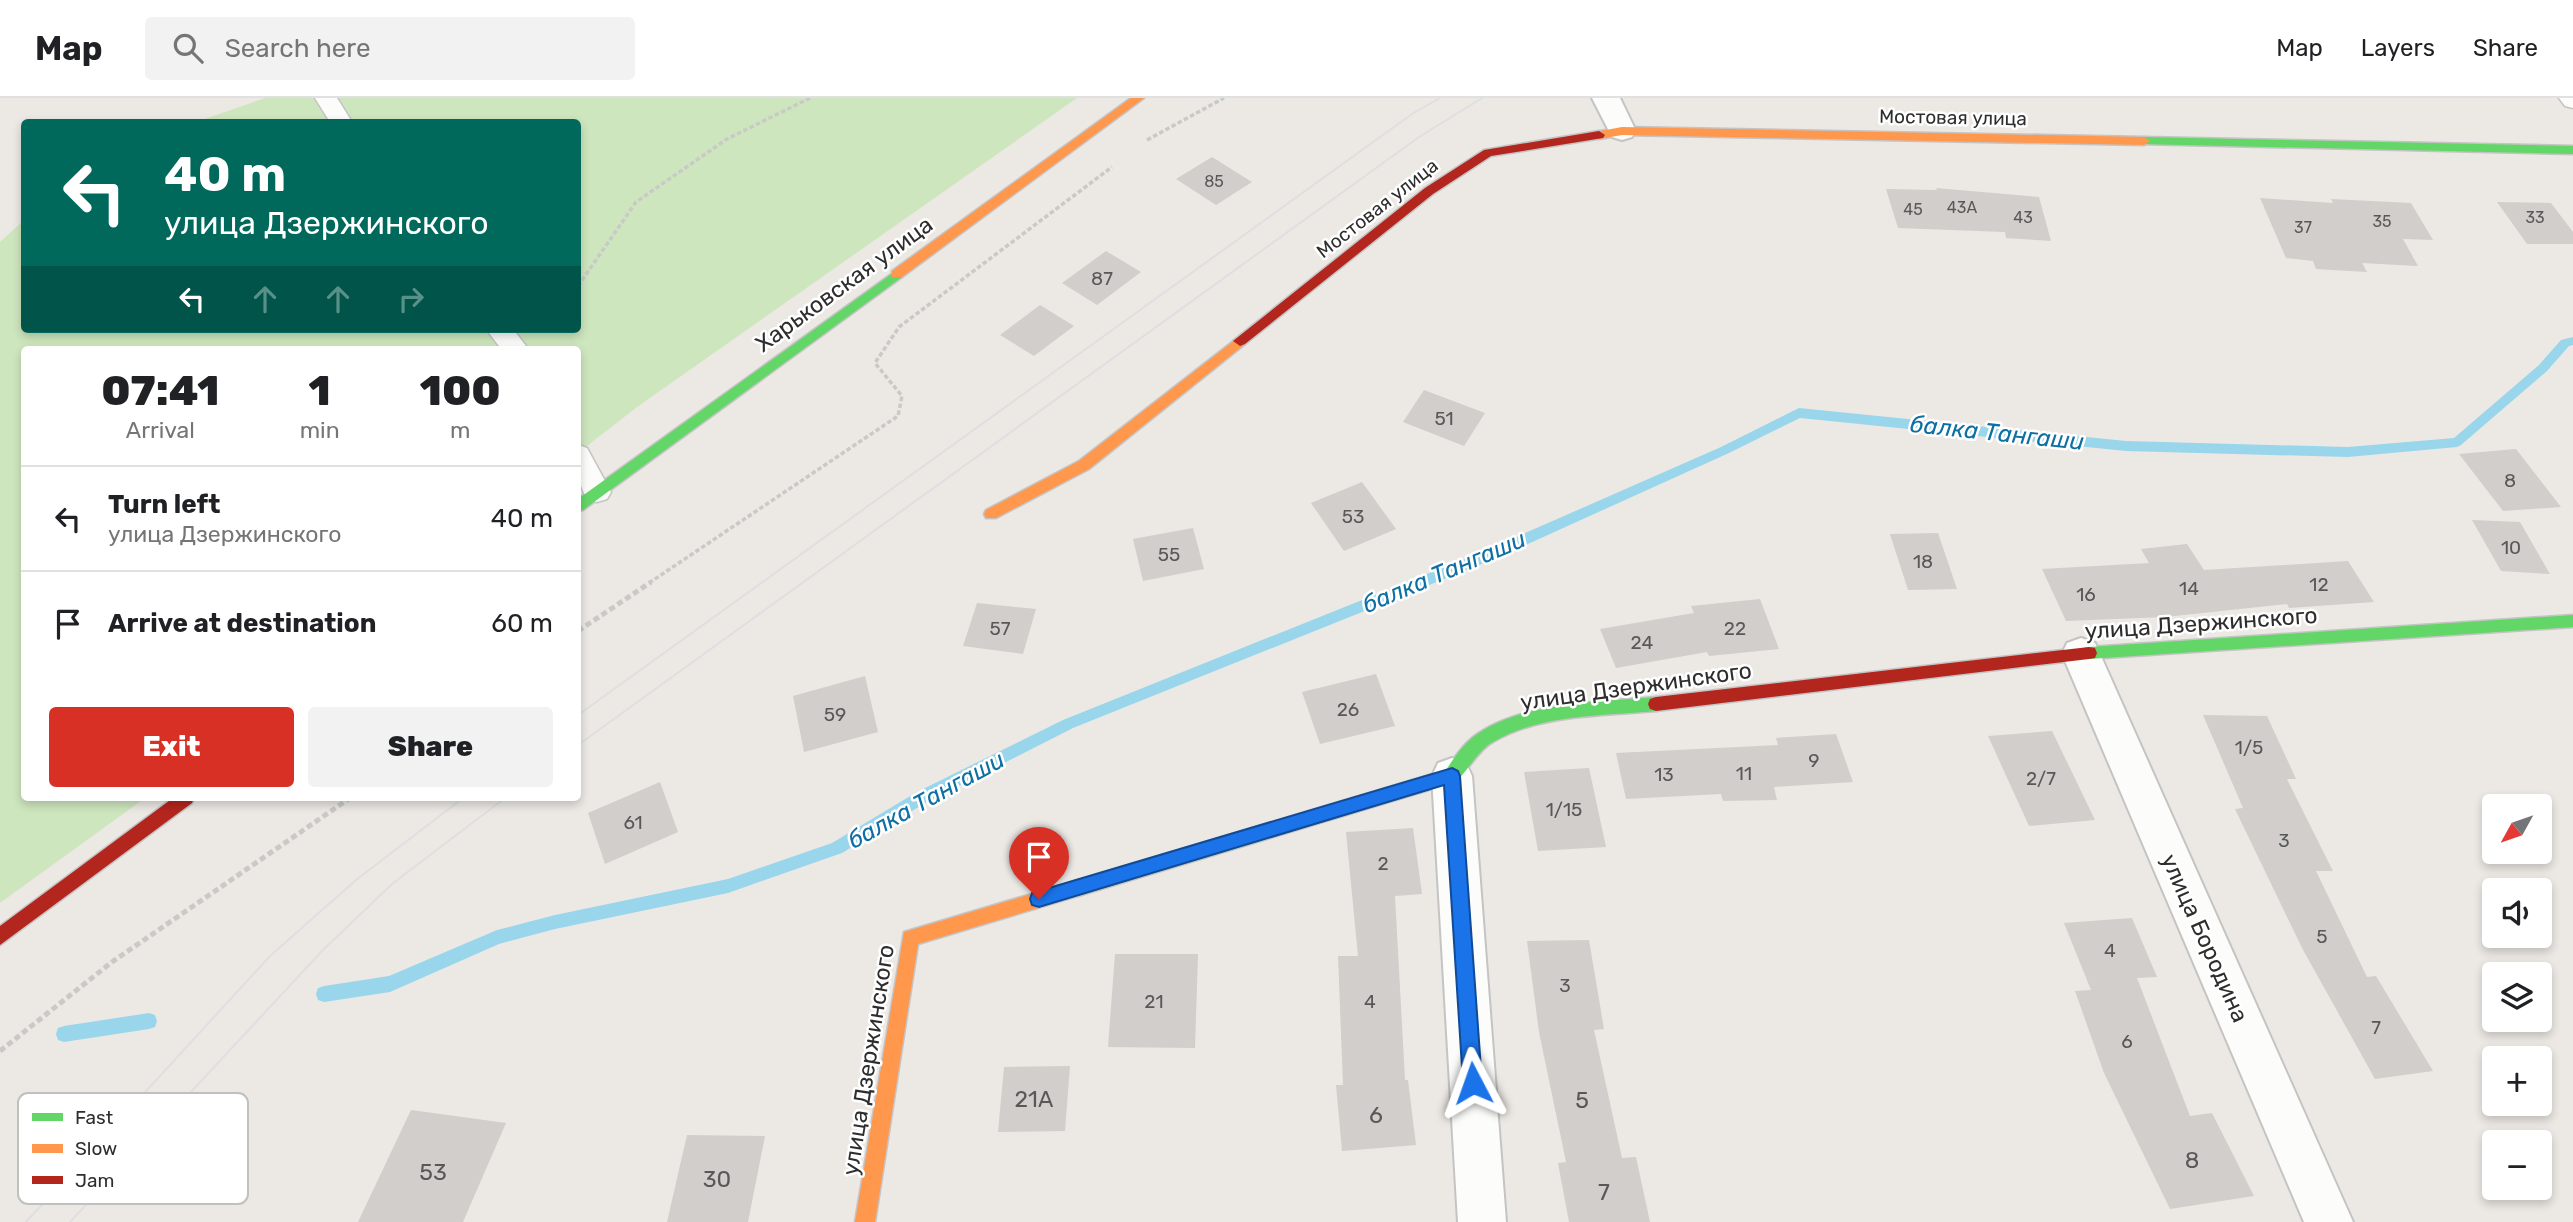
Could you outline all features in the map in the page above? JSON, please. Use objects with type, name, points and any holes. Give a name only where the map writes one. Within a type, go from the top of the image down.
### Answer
[{"type":"street","name":"Харьковская улица","points":[[587,499],[1138,98]]},
{"type":"street","points":[[1606,98],[1622,131]]},
{"type":"street","name":"Мостовая улица","points":[[991,514],[1084,465],[1429,191],[1488,153],[1622,131],[2573,150]]},
{"type":"street","name":"улица Дзержинского","points":[[865,1222],[909,938],[1452,776],[1466,752],[1494,730],[1549,716],[2081,654],[2573,621]]},
{"type":"street","name":"улица Бородина","points":[[2081,654],[2329,1222]]},
{"type":"street","points":[[1452,776],[1482,1222]]},
{"type":"street","points":[[0,937],[183,801]]},
{"type":"lane","points":[[326,98],[339,119]]},
{"type":"lane","points":[[581,470],[587,499]]},
{"type":"path","points":[[581,282],[636,202],[727,139],[810,98]]},
{"type":"path","points":[[1146,140],[1224,98]]},
{"type":"path","points":[[581,629],[898,416],[902,396],[874,363],[899,327],[1114,165]]},
{"type":"path","points":[[0,1051],[112,962],[346,801]]},
{"type":"green space","points":[[265,98],[1077,98],[637,407],[581,451],[581,346],[21,346],[21,801],[141,801],[0,903],[0,242],[21,223],[21,333],[581,333],[581,119],[205,119]]},
{"type":"building","points":[[1212,157],[1252,182],[1216,205],[1176,179]]},
{"type":"building","points":[[1936,188],[2039,197],[2051,241],[2006,238],[2005,232],[1898,228],[1886,189],[1937,190]]},
{"type":"building","points":[[2260,198],[2333,203],[2331,199],[2411,203],[2433,240],[2403,239],[2418,266],[2362,263],[2367,272],[2316,269],[2313,261],[2286,258]]},
{"type":"building","points":[[2497,202],[2551,203],[2573,232],[2573,244],[2527,244]]},
{"type":"building","points":[[1106,251],[1141,272],[1097,305],[1062,283]]},
{"type":"building","points":[[1040,305],[1074,326],[1034,356],[1000,335]]},
{"type":"building","points":[[1424,390],[1485,413],[1464,446],[1403,422]]},
{"type":"building","points":[[2516,449],[2561,507],[2503,511],[2459,454]]},
{"type":"building","points":[[1362,482],[1396,529],[1344,551],[1311,503]]},
{"type":"building","points":[[2472,520],[2520,522],[2550,574],[2501,571]]},
{"type":"building","points":[[1193,528],[1204,569],[1143,581],[1133,539]]},
{"type":"building","points":[[1938,533],[1957,589],[1908,590],[1890,534]]},
{"type":"building","points":[[2187,544],[2204,570],[2348,561],[2374,602],[2289,608],[2287,604],[2165,617],[2066,621],[2042,569],[2149,563],[2141,549]]},
{"type":"building","points":[[1760,599],[1779,649],[1709,656],[1707,652],[1616,668],[1600,629],[1694,613],[1691,606]]},
{"type":"building","points":[[977,603],[1036,609],[1023,654],[963,646]]},
{"type":"building","points":[[1376,674],[1395,726],[1320,744],[1302,692]]},
{"type":"building","points":[[865,676],[878,732],[804,752],[793,696]]},
{"type":"building","points":[[2203,715],[2267,716],[2296,779],[2287,779],[2333,871],[2316,871],[2367,977],[2376,976],[2433,1071],[2375,1079],[2302,948],[2235,809],[2243,808]]},
{"type":"building","points":[[2052,731],[2095,820],[2029,826],[1988,736]]},
{"type":"building","points":[[1836,734],[1853,782],[1774,787],[1777,800],[1723,801],[1721,794],[1626,799],[1616,753],[1778,745],[1776,738]]},
{"type":"building","points":[[1589,768],[1606,847],[1538,851],[1524,772]]},
{"type":"building","points":[[660,782],[678,832],[605,864],[588,813]]},
{"type":"building","points":[[1413,828],[1422,894],[1395,896],[1405,1080],[1408,1080],[1416,1145],[1342,1151],[1336,1085],[1343,1085],[1338,956],[1358,956],[1346,832]]},
{"type":"building","points":[[2132,918],[2157,977],[2137,978],[2190,1116],[2212,1113],[2254,1196],[2170,1209],[2104,1073],[2075,991],[2091,990],[2064,923]]},
{"type":"building","points":[[1589,940],[1604,1029],[1594,1030],[1622,1158],[1636,1157],[1650,1222],[1569,1222],[1558,1163],[1566,1162],[1539,1032],[1527,941]]},
{"type":"building","points":[[1115,954],[1198,954],[1195,1048],[1108,1047]]},
{"type":"building","points":[[1070,1066],[1065,1131],[998,1132],[1004,1067]]},
{"type":"building","points":[[411,1110],[506,1123],[463,1222],[358,1222]]},
{"type":"building","points":[[687,1135],[765,1136],[748,1222],[667,1222]]},
{"type":"waterway","name":"балка Тангаши","points":[[324,994],[390,984],[497,937],[555,922],[728,886],[837,848],[922,797],[1068,724],[1494,553],[1725,450],[1799,413],[2126,446],[2348,452],[2457,442],[2543,368],[2565,343],[2573,341]]},
{"type":"waterway","name":"балка Тангаши","points":[[64,1034],[149,1021]]},
{"type":"tram line","points":[[581,713],[1412,114],[1440,98]]},
{"type":"tram line","points":[[581,743],[1419,137],[1482,98]]},
{"type":"tram line","points":[[144,1093],[270,956],[356,880],[459,801]]},
{"type":"tram line","points":[[190,1093],[323,950],[392,884],[501,801]]},
{"type":"tram line","points":[[26,1222],[43,1204]]},
{"type":"tram line","points":[[70,1222],[87,1204]]},
{"type":"traffic: fast","points":[[2144,141],[2573,150]]},
{"type":"traffic: fast","points":[[581,504],[897,274]]},
{"type":"traffic: fast","points":[[2089,653],[2573,621]]},
{"type":"traffic: fast","points":[[1078,888],[1452,776],[1478,743],[1519,722],[1566,713],[1656,704]]},
{"type":"traffic: slow","points":[[897,274],[1138,98]]},
{"type":"traffic: slow","points":[[1599,135],[1622,131],[2144,141]]},
{"type":"traffic: slow","points":[[991,514],[1084,465],[1240,341]]},
{"type":"traffic: slow","points":[[865,1222],[910,938],[1078,888]]},
{"type":"traffic: jam","points":[[1240,341],[1429,191],[1488,153],[1599,135]]},
{"type":"traffic: jam","points":[[1656,704],[2089,653]]},
{"type":"traffic: jam","points":[[0,937],[182,801]]},
{"type":"route","points":[[1039,899],[1452,776],[1473,1083]]}]
